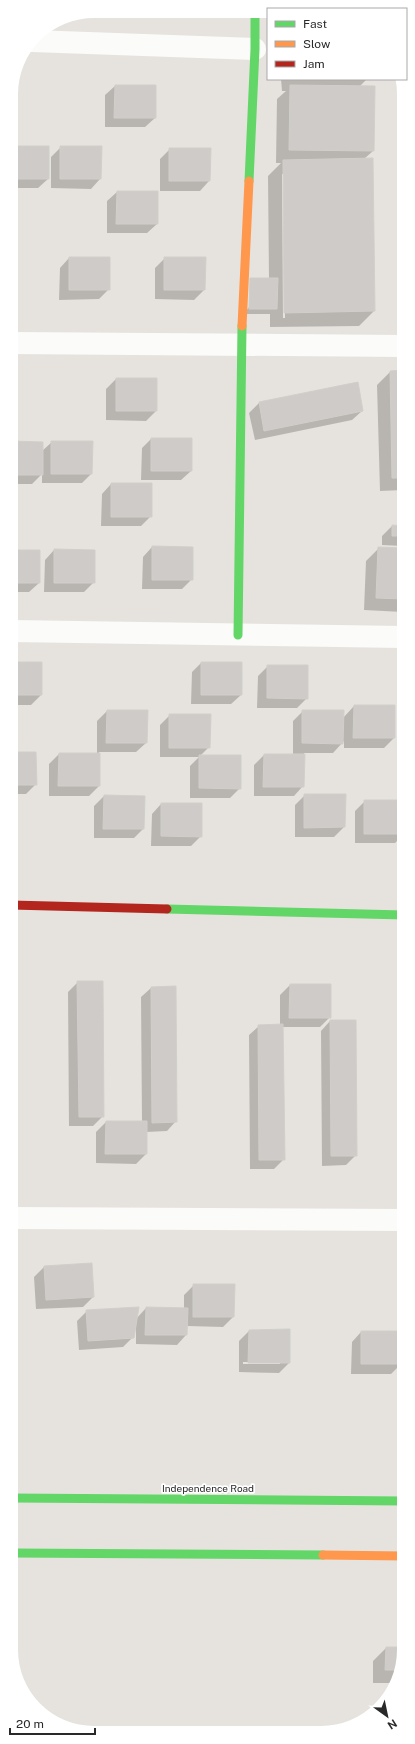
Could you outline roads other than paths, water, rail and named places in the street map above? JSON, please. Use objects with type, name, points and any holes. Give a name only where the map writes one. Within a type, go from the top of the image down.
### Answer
[{"type":"street","points":[[238,635],[241,345],[255,49],[255,18]]},
{"type":"street","points":[[39,41],[255,49]]},
{"type":"street","points":[[18,343],[397,346]]},
{"type":"street","points":[[18,631],[397,637]]},
{"type":"street","points":[[18,905],[397,915]]},
{"type":"street","points":[[18,1218],[397,1220]]},
{"type":"street","name":"Independence Road","points":[[18,1498],[397,1501]]},
{"type":"street","points":[[18,1553],[397,1556]]}]
